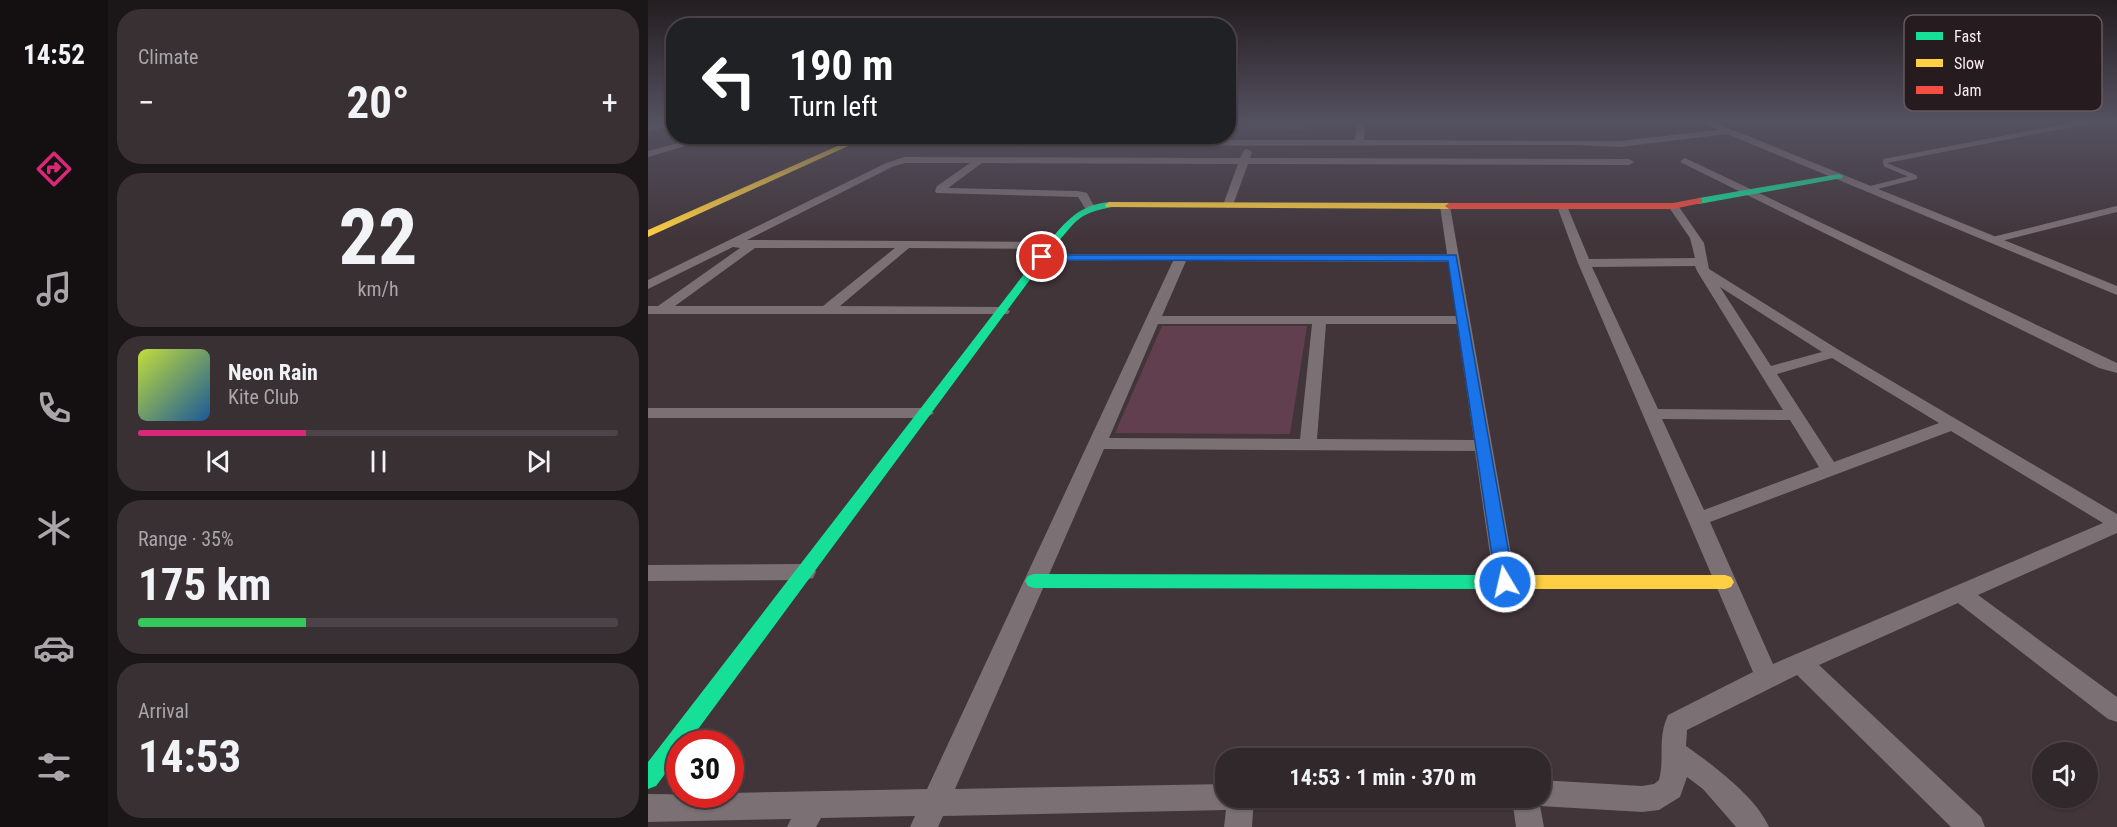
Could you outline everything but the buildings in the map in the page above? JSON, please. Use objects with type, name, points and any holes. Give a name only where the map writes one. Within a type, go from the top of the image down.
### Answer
[{"type":"street","points":[[648,225],[796,160]]},
{"type":"street","points":[[648,234],[814,160]]},
{"type":"street","points":[[980,160],[940,191],[1078,194],[1083,195],[1089,206]]},
{"type":"street","points":[[648,285],[896,162],[1087,160]]},
{"type":"street","points":[[1228,205],[1244,160]]},
{"type":"street","points":[[1320,160],[1629,162]]},
{"type":"street","points":[[1798,160],[2117,291]]},
{"type":"street","points":[[1685,161],[2104,365],[2117,368]]},
{"type":"street","points":[[648,779],[1051,245],[1082,210],[1089,206],[1673,207],[1839,176]]},
{"type":"street","points":[[1445,206],[1505,582]]},
{"type":"street","points":[[1562,206],[1584,263],[1767,677]]},
{"type":"street","points":[[1673,207],[1698,243],[1702,266],[1830,470]]},
{"type":"street","points":[[732,244],[1051,245]]},
{"type":"street","points":[[654,310],[752,245]]},
{"type":"street","points":[[827,310],[906,245]]},
{"type":"street","points":[[1042,257],[1452,258]]},
{"type":"street","points":[[924,827],[1181,258]]},
{"type":"street","points":[[1584,263],[1702,266],[1834,353],[1953,424],[2115,528]]},
{"type":"street","points":[[2096,283],[2117,277]]},
{"type":"street","points":[[654,310],[1003,310]]},
{"type":"street","points":[[1152,320],[1462,320]]},
{"type":"street","points":[[1308,444],[1319,320]]},
{"type":"street","points":[[1767,372],[1834,353]]},
{"type":"street","points":[[648,413],[926,413]]},
{"type":"street","points":[[1650,414],[1795,415]]},
{"type":"street","points":[[1699,519],[1953,424]]},
{"type":"street","points":[[1097,443],[1483,446]]},
{"type":"street","points":[[1551,794],[1642,799],[1659,797],[1671,788],[1674,774],[1673,736],[1677,723],[1800,662],[2115,528]]},
{"type":"street","points":[[648,573],[806,572]]},
{"type":"street","points":[[1034,581],[1725,582]]},
{"type":"street","points":[[1960,593],[2117,711]]},
{"type":"street","points":[[1800,662],[1971,827]]},
{"type":"street","points":[[1673,752],[1712,780],[1755,827]]},
{"type":"street","points":[[648,808],[806,817],[935,802],[1215,797]]},
{"type":"street","points":[[1238,827],[1240,808]]},
{"type":"street","points":[[1527,808],[1530,827]]},
{"type":"lane","points":[[1869,189],[1916,177],[1886,165],[1885,161],[1892,160]]},
{"type":"lane","points":[[1993,240],[2117,209]]},
{"type":"shaded area","points":[[1162,326],[1307,326],[1290,434],[1115,433]]},
{"type":"traffic: fast","points":[[1699,201],[1839,176]]},
{"type":"traffic: fast","points":[[648,779],[1051,245],[1069,223],[1082,212],[1090,208],[1109,205]]},
{"type":"traffic: fast","points":[[1034,581],[1483,582]]},
{"type":"traffic: slow","points":[[648,234],[814,160]]},
{"type":"traffic: slow","points":[[1109,205],[1449,206]]},
{"type":"traffic: slow","points":[[1483,582],[1725,582]]},
{"type":"traffic: jam","points":[[1449,206],[1673,206],[1699,201]]},
{"type":"route","points":[[1042,257],[1452,258],[1505,582]]}]
